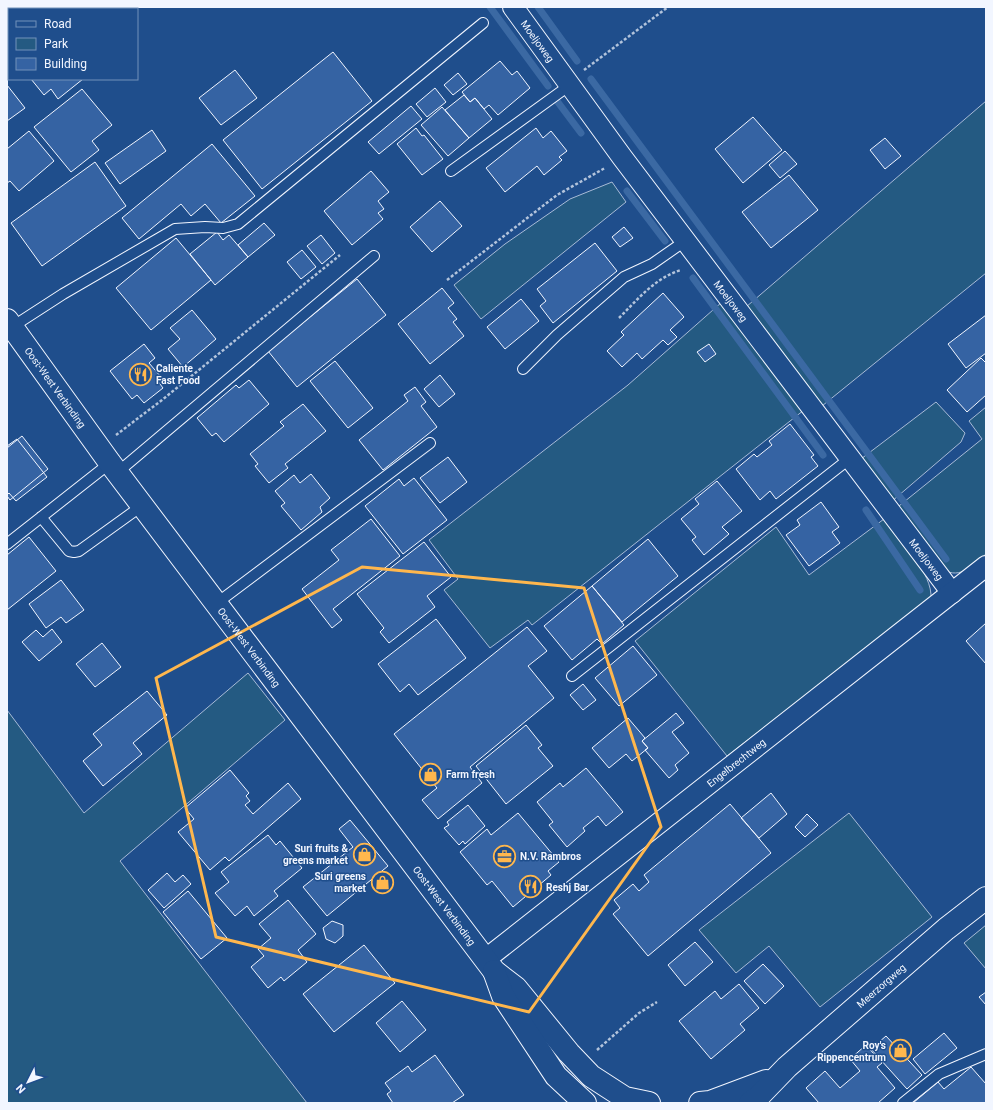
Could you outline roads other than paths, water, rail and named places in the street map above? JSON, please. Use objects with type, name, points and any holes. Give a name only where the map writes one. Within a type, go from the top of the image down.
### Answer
[{"type":"main road","name":"Oost-West Verbinding","points":[[9,324],[142,505],[490,965],[516,988],[591,1076],[625,1098],[649,1103]]},
{"type":"main road","name":"Meerzorgweg","points":[[750,1103],[758,1097],[778,1076],[946,929],[986,898]]},
{"type":"main road","name":"Oost-West Verbinding","points":[[490,965],[503,996],[556,1076],[585,1103]]},
{"type":"main road","name":"Meerzorgweg","points":[[700,1103],[710,1102],[749,1089],[778,1076]]},
{"type":"street","name":"Moeljoweg","points":[[513,7],[622,158],[952,593]]},
{"type":"street","name":"Engelbrechtweg","points":[[490,965],[986,566]]},
{"type":"lane","points":[[9,324],[64,294],[175,229],[205,227],[223,228],[238,224],[483,23]]},
{"type":"lane","points":[[451,171],[569,84]]},
{"type":"lane","points":[[523,369],[557,335],[624,277],[652,264],[685,241]]},
{"type":"lane","points":[[7,544],[109,461],[374,256]]},
{"type":"lane","points":[[217,603],[430,443]]},
{"type":"lane","points":[[572,676],[849,459]]},
{"type":"lane","points":[[41,517],[69,551],[74,552],[79,551],[142,505]]},
{"type":"lane","points":[[903,1103],[939,1074],[986,1054]]},
{"type":"waterway","points":[[490,7],[548,86]]},
{"type":"waterway","points":[[538,7],[577,61]]},
{"type":"waterway","points":[[591,79],[946,559]]},
{"type":"waterway","points":[[557,101],[581,133]]},
{"type":"waterway","points":[[627,191],[665,241]]},
{"type":"waterway","points":[[693,278],[823,455]]},
{"type":"waterway","points":[[866,510],[920,590]]},
{"type":"place","name":"Caliente Fast Food","points":[[140,374]]},
{"type":"place","name":"Farm fresh","points":[[430,774]]},
{"type":"place","name":"Suri fruits & greens market","points":[[364,854]]},
{"type":"place","name":"N.V. Rambros","points":[[505,856]]},
{"type":"place","name":"Suri greens market","points":[[382,882]]},
{"type":"place","name":"Reshj Bar","points":[[530,887]]},
{"type":"place","name":"Roy's Rippencentrum","points":[[901,1051]]}]
